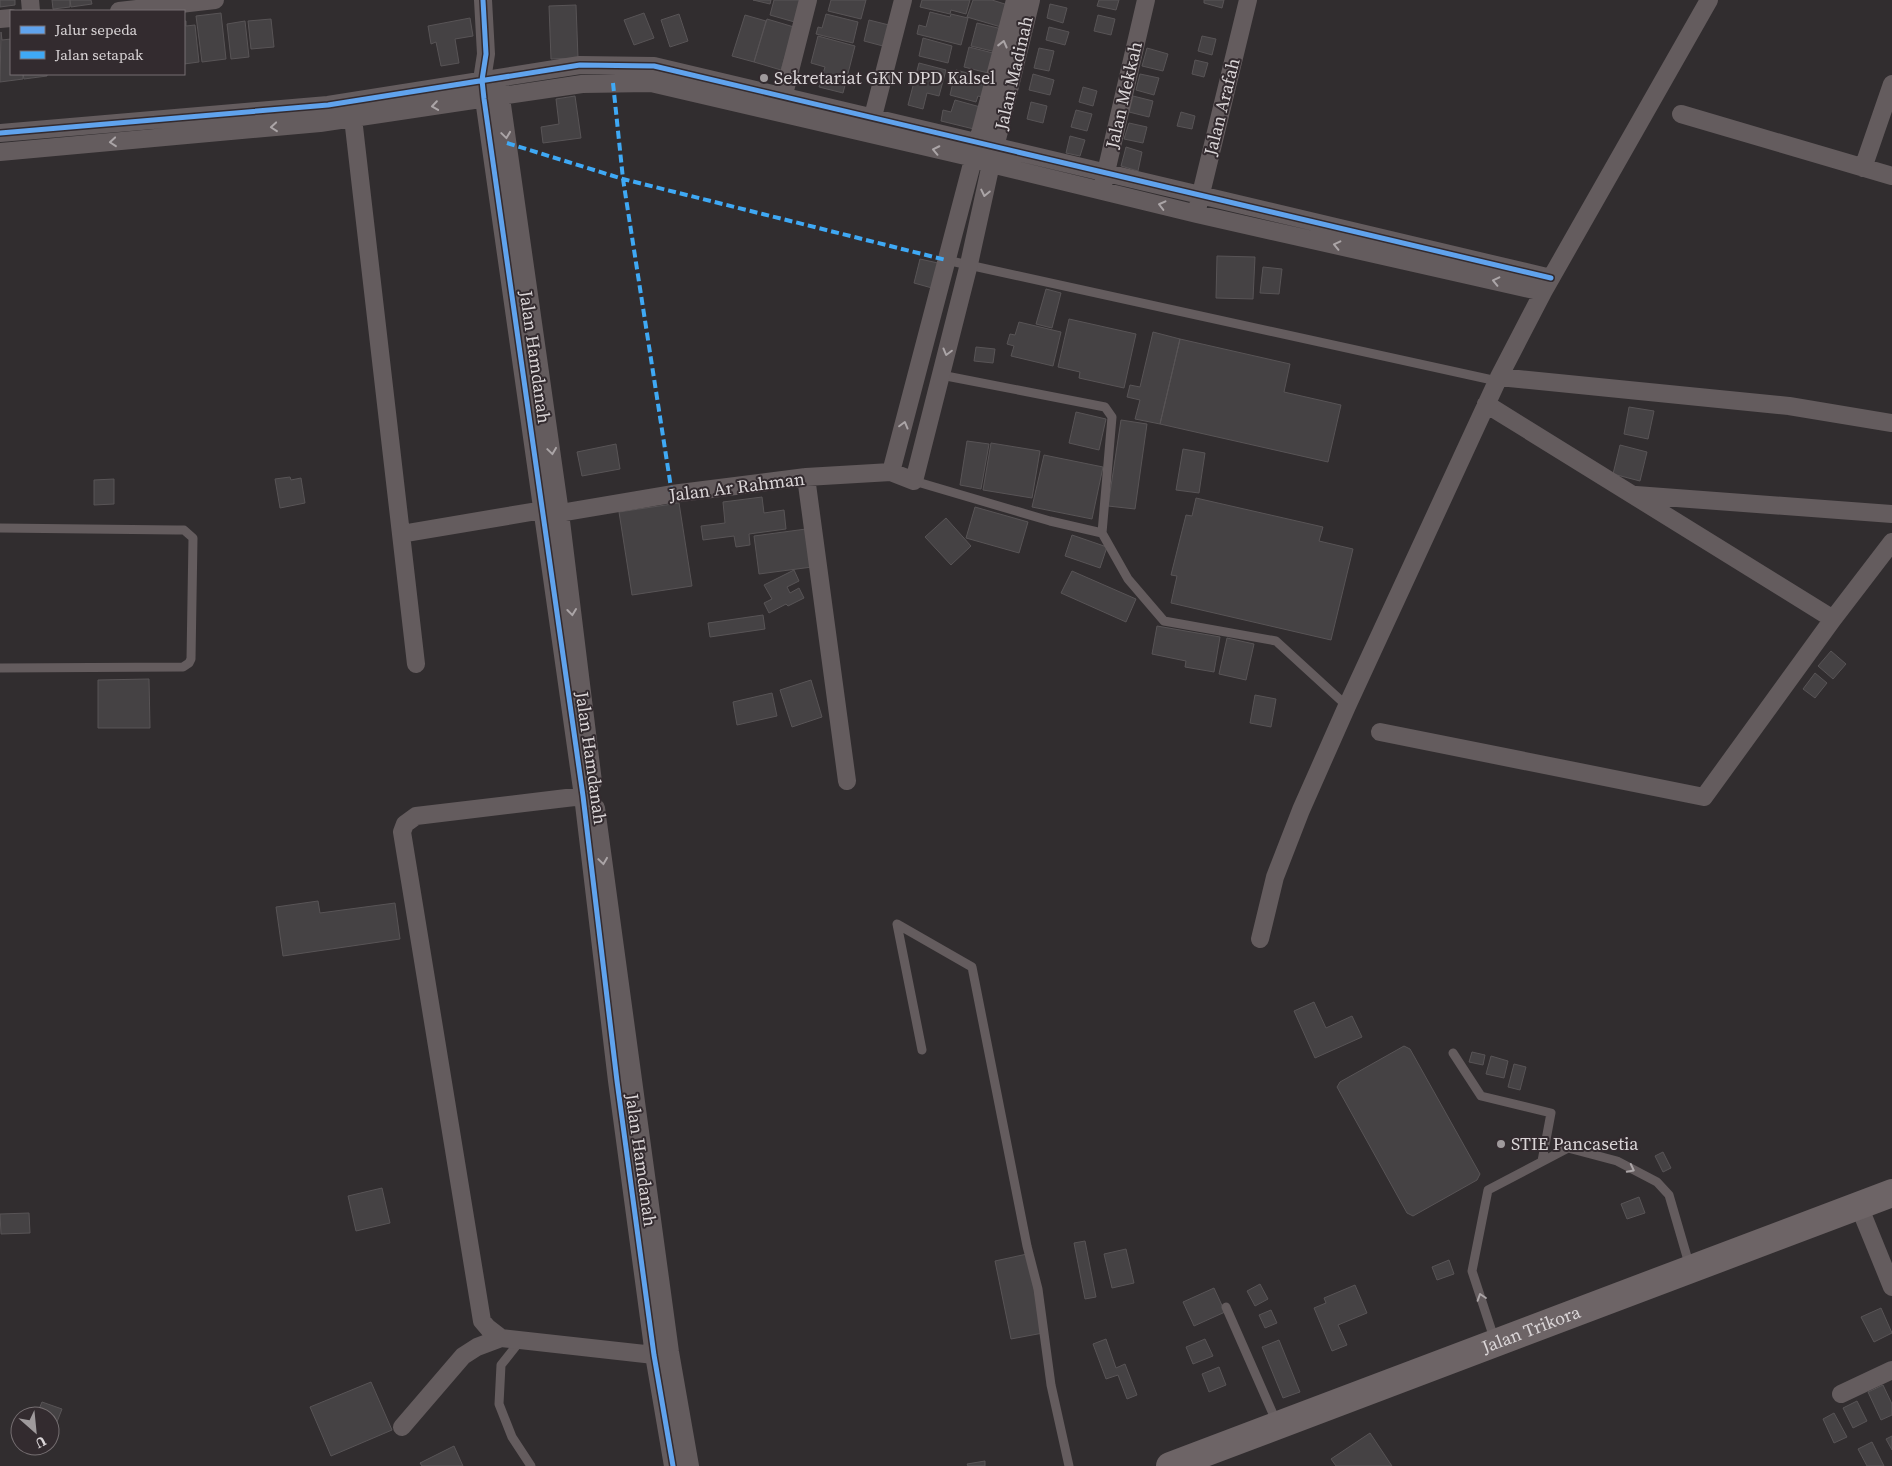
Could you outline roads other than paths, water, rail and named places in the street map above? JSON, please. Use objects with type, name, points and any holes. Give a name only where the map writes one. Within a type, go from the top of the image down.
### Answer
[{"type":"main road","name":"Jalan Trikora","points":[[1170,1466],[1892,1194]]},
{"type":"street","points":[[127,7],[216,0]]},
{"type":"street","name":"Jalan Hamdanah","points":[[483,0],[486,54],[492,98],[594,795],[662,1353],[673,1466]]},
{"type":"street","points":[[782,104],[808,0]]},
{"type":"street","points":[[868,135],[903,0]]},
{"type":"street","name":"Jalan Madinah","points":[[891,472],[1014,0]]},
{"type":"street","name":"Jalan Madinah","points":[[914,481],[969,264],[1031,0]]},
{"type":"street","name":"Jalan Mekkah","points":[[1104,182],[1146,0]]},
{"type":"street","name":"Jalan Arafah","points":[[1197,214],[1248,0]]},
{"type":"street","points":[[1260,939],[1276,877],[1291,835],[1347,706],[1486,404],[1547,284],[1709,0]]},
{"type":"street","points":[[0,133],[328,105],[580,65],[654,66],[782,104],[868,135],[976,150],[997,146],[1197,214],[1547,284]]},
{"type":"street","points":[[0,152],[320,123],[582,84],[651,83],[873,118],[976,150],[991,164],[1201,195],[1547,284]]},
{"type":"street","points":[[1863,168],[1892,84]]},
{"type":"street","points":[[1681,114],[1892,176]]},
{"type":"street","points":[[353,118],[416,664]]},
{"type":"street","points":[[929,327],[953,328]]},
{"type":"street","points":[[1498,379],[1789,406],[1892,423]]},
{"type":"street","points":[[1486,404],[1833,619]]},
{"type":"street","name":"Jalan Ar Rahman","points":[[401,534],[672,494],[806,478],[891,472],[914,481]]},
{"type":"street","points":[[806,478],[847,781]]},
{"type":"street","points":[[1631,494],[1892,514]]},
{"type":"street","name":"Jalan Hamdanah","points":[[552,512],[617,1081],[662,1353],[690,1466]]},
{"type":"street","points":[[1380,732],[1704,797],[1833,619],[1892,542]]},
{"type":"street","points":[[583,796],[416,816],[404,824],[402,832],[482,1321],[501,1338],[520,1342],[662,1353]]},
{"type":"street","points":[[1859,1206],[1892,1287]]},
{"type":"street","points":[[402,1427],[463,1356],[477,1347],[501,1338]]},
{"type":"street","points":[[1841,1394],[1892,1370]]},
{"type":"lane","points":[[946,260],[1498,379]]},
{"type":"lane","points":[[941,375],[1105,408],[1112,417],[1112,423],[1102,533],[1128,580],[1164,621],[1276,641],[1347,706]]},
{"type":"lane","points":[[914,481],[1050,521],[1102,533]]},
{"type":"lane","points":[[0,528],[184,530],[192,538],[191,659],[189,663],[183,667],[0,668]]},
{"type":"lane","points":[[922,1050],[897,924],[972,967],[1038,1289],[1051,1385],[1069,1466]]},
{"type":"lane","points":[[1453,1053],[1482,1096],[1551,1113],[1542,1161]]},
{"type":"lane","points":[[1496,1344],[1472,1271],[1488,1190],[1568,1148],[1617,1161],[1657,1182],[1669,1195],[1690,1270]]},
{"type":"lane","points":[[1226,1307],[1278,1425]]},
{"type":"lane","points":[[520,1342],[501,1365],[499,1404],[512,1437],[531,1466]]},
{"type":"place","name":"Sekretariat GKN DPD Kalsel","points":[[764,78]]},
{"type":"place","name":"STIE Pancasetia","points":[[1501,1144]]}]
